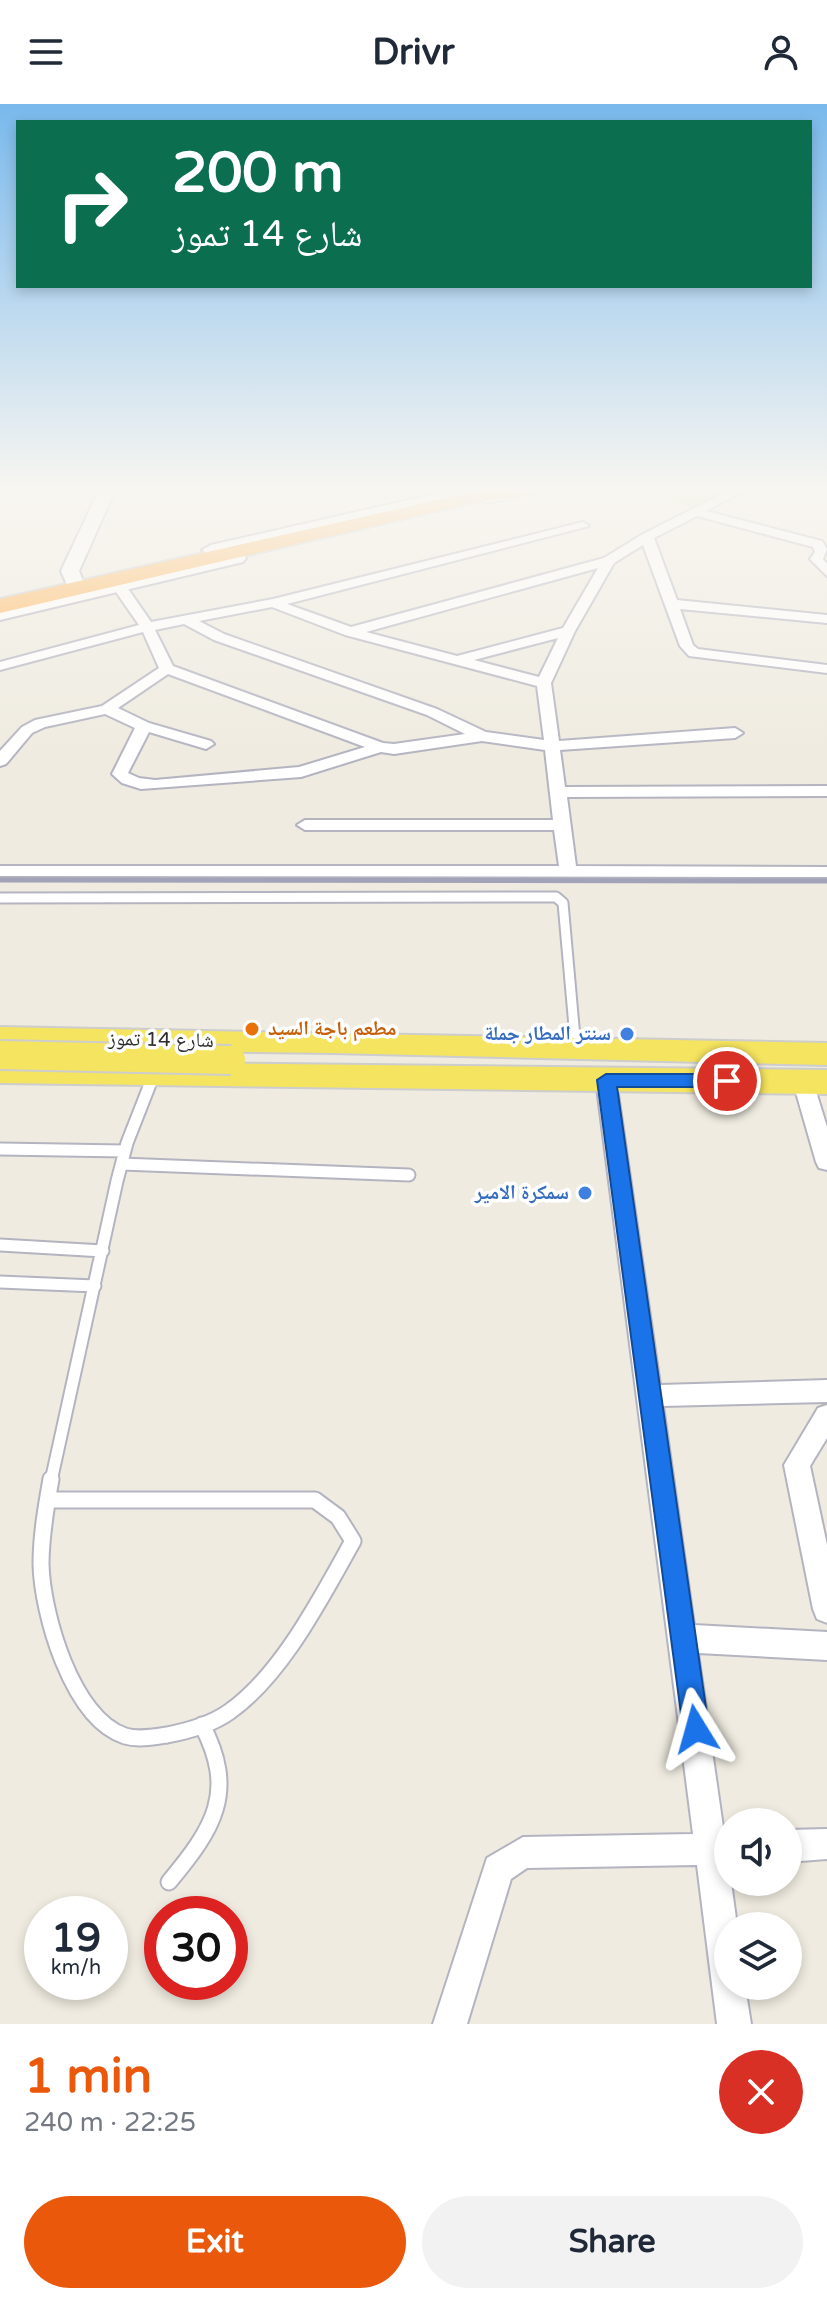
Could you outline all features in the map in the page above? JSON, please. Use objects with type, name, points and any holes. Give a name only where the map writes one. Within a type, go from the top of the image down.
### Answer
[{"type":"highway","points":[[0,606],[137,578]]},
{"type":"main road","points":[[0,598],[89,578]]},
{"type":"main road","points":[[0,614],[123,581]]},
{"type":"main road","name":"شارع 14 تموز","points":[[0,1038],[332,1042],[827,1054]]},
{"type":"main road","points":[[62,1073],[74,1064],[78,1053],[78,1044],[71,1039]]},
{"type":"main road","points":[[0,1055],[231,1060],[638,1061],[686,1065],[757,1081]]},
{"type":"main road","points":[[0,1072],[815,1082]]},
{"type":"street","points":[[0,666],[147,627],[273,603],[375,578]]},
{"type":"street","points":[[350,632],[548,578]]},
{"type":"street","points":[[568,872],[544,683],[568,631],[599,578]]},
{"type":"street","points":[[662,578],[687,646],[694,653],[827,669]]},
{"type":"street","points":[[123,581],[167,669],[380,747],[394,749],[482,736],[552,746],[735,733]]},
{"type":"street","points":[[273,603],[350,632],[544,683]]},
{"type":"street","points":[[672,604],[827,619]]},
{"type":"street","points":[[185,619],[219,637],[432,712],[482,736]]},
{"type":"street","points":[[458,660],[568,631]]},
{"type":"street","points":[[1,762],[27,730],[40,723],[107,709],[167,669]]},
{"type":"street","points":[[107,709],[144,726],[206,744]]},
{"type":"street","points":[[144,726],[120,774],[126,780],[155,785],[301,772],[380,747]]},
{"type":"street","points":[[558,792],[827,791]]},
{"type":"street","points":[[305,825],[562,825]]},
{"type":"street","points":[[0,871],[827,872]]},
{"type":"street","points":[[606,1080],[683,1638],[714,1810]]},
{"type":"street","points":[[815,1082],[827,1162]]},
{"type":"street","points":[[649,1396],[827,1391]]},
{"type":"street","points":[[827,1416],[797,1465],[827,1609]]},
{"type":"street","points":[[683,1638],[827,1646]]},
{"type":"street","points":[[802,1845],[827,1844]]},
{"type":"street","points":[[450,2024],[498,1869],[523,1853],[714,1849]]},
{"type":"street","points":[[731,2000],[734,2024]]},
{"type":"lane","points":[[0,898],[556,897],[563,903],[576,1049]]},
{"type":"lane","points":[[48,1500],[315,1500],[329,1507],[345,1523],[353,1541],[331,1580],[265,1678],[230,1711],[172,1735],[125,1736],[98,1719],[72,1683],[49,1617],[41,1565],[48,1500],[123,1158],[154,1074]]},
{"type":"lane","points":[[0,1149],[409,1175]]},
{"type":"lane","points":[[0,1245],[103,1251]]},
{"type":"lane","points":[[0,1282],[95,1286]]},
{"type":"lane","points":[[169,1882],[203,1842],[217,1802],[219,1765],[202,1725]]},
{"type":"railway","points":[[0,880],[827,881]]},
{"type":"place","name":"مطعم باجة السيد","points":[[252,1029]]},
{"type":"place","name":"سنتر المطار جملة","points":[[627,1034]]},
{"type":"place","name":"سمكرة الامير","points":[[585,1193]]},
{"type":"route","points":[[696,1729],[606,1080],[727,1081]]}]
